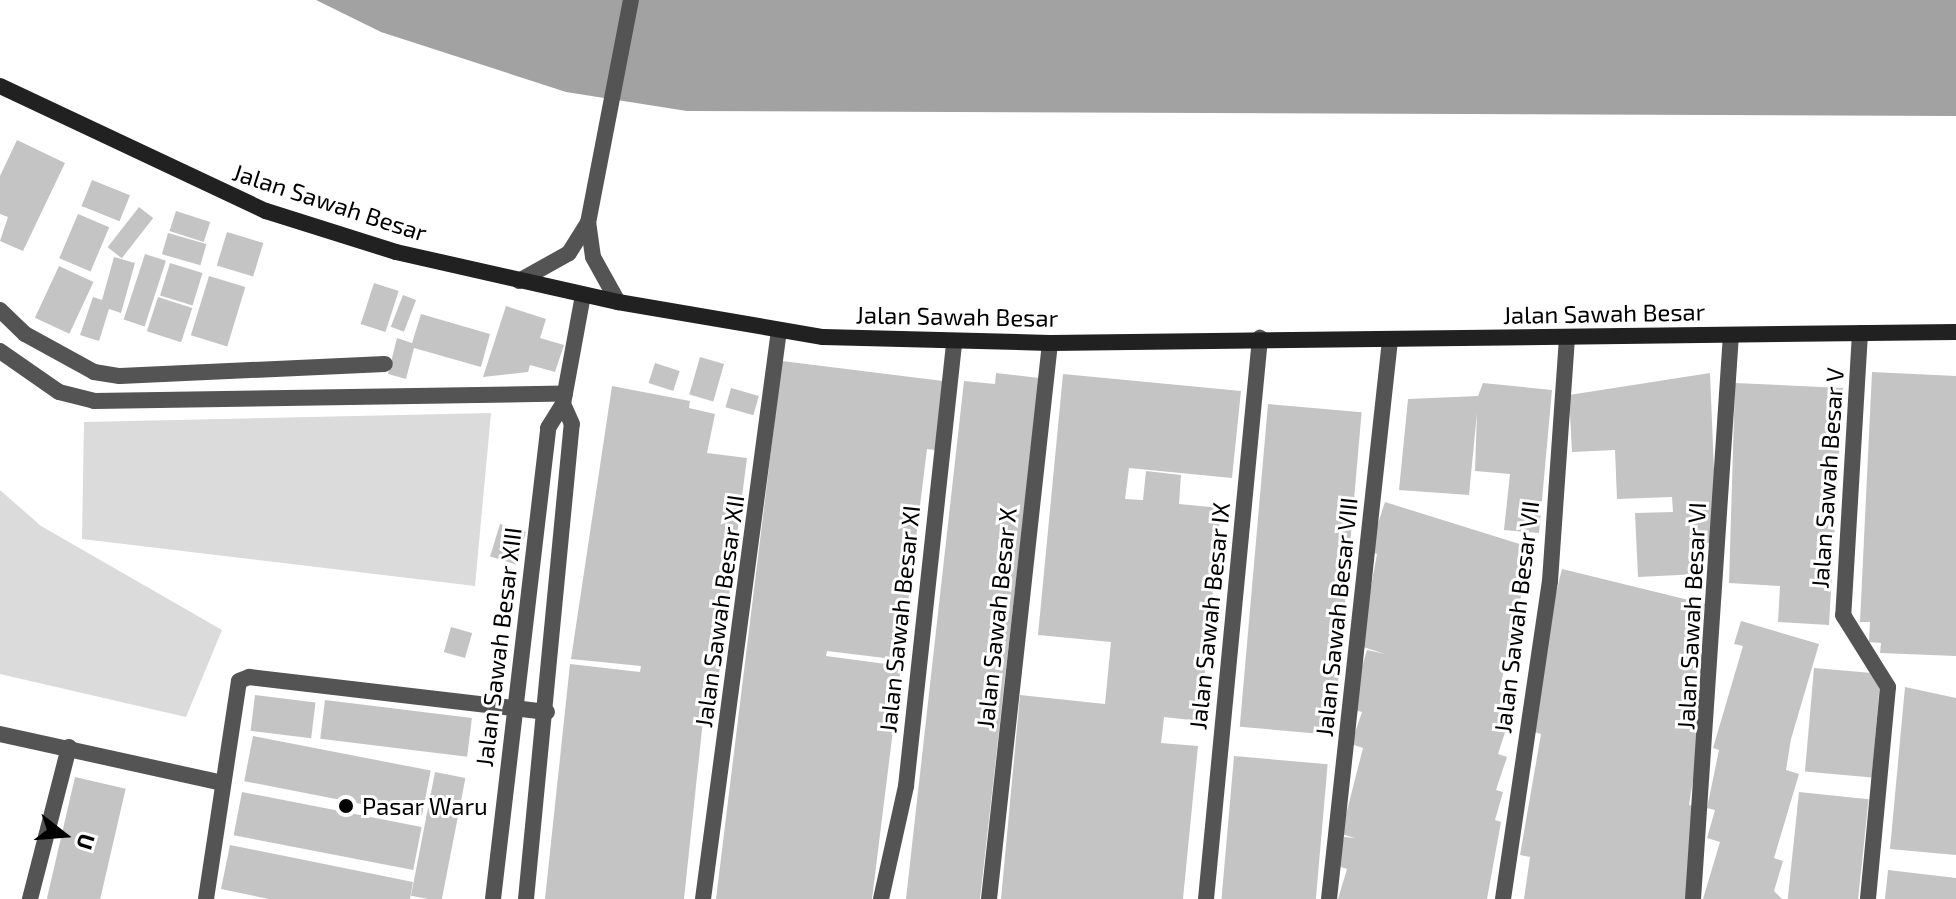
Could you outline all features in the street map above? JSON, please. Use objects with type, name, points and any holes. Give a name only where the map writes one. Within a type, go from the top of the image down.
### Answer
[{"type":"street","points":[[519,281],[569,253],[588,223],[631,0]]},
{"type":"street","name":"Jalan Sawah Besar","points":[[0,86],[266,211],[519,281],[779,330],[954,342],[1050,343],[1260,338],[1567,339],[1956,332]]},
{"type":"street","points":[[588,223],[593,257],[618,302]]},
{"type":"street","name":"Jalan Sawah Besar XIII","points":[[493,899],[548,428],[564,399],[583,295]]},
{"type":"street","points":[[0,310],[25,334],[94,372],[120,376],[385,364]]},
{"type":"street","name":"Jalan Sawah Besar XII","points":[[703,899],[779,330]]},
{"type":"street","name":"Jalan Sawah Besar V","points":[[1860,333],[1843,615],[1888,687],[1868,899]]},
{"type":"street","name":"Jalan Sawah Besar VI","points":[[1693,899],[1731,335]]},
{"type":"street","name":"Jalan Sawah Besar IX","points":[[1206,899],[1260,338]]},
{"type":"street","name":"Jalan Sawah Besar VII","points":[[1503,899],[1550,581],[1567,339]]},
{"type":"street","name":"Jalan Sawah Besar VIII","points":[[1329,899],[1390,340]]},
{"type":"street","name":"Jalan Sawah Besar XI","points":[[881,899],[906,786],[954,342]]},
{"type":"street","name":"Jalan Sawah Besar X","points":[[989,899],[1050,343]]},
{"type":"street","points":[[0,351],[59,392],[94,401],[564,399]]},
{"type":"street","name":"Jalan Sawah Besar XIII","points":[[526,899],[547,712],[572,424],[564,399]]},
{"type":"street","points":[[206,899],[232,695],[249,677],[547,712]]},
{"type":"street","points":[[0,734],[219,782]]},
{"type":"street","points":[[30,899],[69,747]]},
{"type":"shaded area","points":[[316,0],[1956,0],[1956,116],[687,111],[566,92],[381,32]]},
{"type":"shaded area","points":[[491,413],[475,586],[82,539],[84,422]]},
{"type":"shaded area","points":[[0,490],[41,526],[222,630],[186,717],[0,674]]},
{"type":"building","points":[[17,140],[65,163],[23,251],[0,241],[8,217],[0,214],[0,176]]},
{"type":"building","points":[[92,180],[130,195],[120,221],[82,206]]},
{"type":"building","points":[[139,207],[153,218],[122,258],[108,247]]},
{"type":"building","points":[[176,211],[210,222],[204,242],[170,231]]},
{"type":"building","points":[[78,214],[109,227],[91,271],[59,258]]},
{"type":"building","points":[[227,232],[263,243],[253,277],[217,265]]},
{"type":"building","points":[[168,233],[206,244],[200,265],[162,254]]},
{"type":"building","points":[[145,254],[166,261],[145,326],[124,320]]},
{"type":"building","points":[[114,257],[135,263],[121,313],[109,309],[99,341],[80,335],[93,297],[102,300]]},
{"type":"building","points":[[170,263],[203,273],[193,305],[160,296]]},
{"type":"building","points":[[59,266],[93,282],[69,334],[35,318]]},
{"type":"building","points":[[209,276],[245,287],[227,346],[191,335]]},
{"type":"building","points":[[374,283],[399,291],[385,332],[361,324]]},
{"type":"building","points":[[403,295],[416,300],[404,332],[391,327]]},
{"type":"building","points":[[158,297],[192,308],[181,342],[147,331]]},
{"type":"building","points":[[506,306],[546,319],[540,338],[564,345],[555,372],[530,365],[528,372],[483,377]]},
{"type":"building","points":[[421,314],[490,334],[481,367],[414,348],[406,379],[388,374],[397,338],[412,343]]},
{"type":"building","points":[[700,357],[724,364],[713,401],[689,394]]},
{"type":"building","points":[[782,361],[943,381],[935,450],[927,449],[901,660],[827,651],[826,656],[901,666],[872,899],[716,899]]},
{"type":"building","points":[[655,363],[680,371],[673,391],[649,383]]},
{"type":"building","points":[[1872,372],[1956,376],[1956,656],[1880,653],[1881,643],[1869,642],[1870,622],[1860,622]]},
{"type":"building","points":[[996,373],[1039,378],[980,899],[906,899],[964,381],[995,384]]},
{"type":"building","points":[[1710,373],[1717,543],[1698,543],[1699,574],[1638,577],[1635,513],[1673,512],[1672,497],[1617,499],[1615,450],[1572,452],[1569,395]]},
{"type":"building","points":[[1063,374],[1241,391],[1232,478],[1129,468],[1125,499],[1143,500],[1146,471],[1181,475],[1179,504],[1221,508],[1200,721],[1164,717],[1161,743],[1198,746],[1183,899],[1001,899],[1020,695],[1105,704],[1111,642],[1038,635]]},
{"type":"building","points":[[1483,383],[1552,390],[1539,533],[1504,530],[1510,474],[1475,471],[1477,413],[1469,495],[1399,490],[1408,399],[1478,396]]},
{"type":"building","points":[[1735,383],[1843,388],[1829,625],[1778,622],[1780,586],[1729,583]]},
{"type":"building","points":[[612,386],[690,401],[689,408],[715,414],[707,453],[747,458],[719,674],[708,673],[684,899],[545,899],[570,664],[640,672],[641,666],[571,659]]},
{"type":"building","points":[[731,388],[759,396],[753,415],[725,407]]},
{"type":"building","points":[[1268,404],[1362,412],[1333,735],[1240,727]]},
{"type":"building","points":[[1385,502],[1532,548],[1499,692],[1507,694],[1499,720],[1508,723],[1498,754],[1507,757],[1496,790],[1503,792],[1495,820],[1501,822],[1487,899],[1338,899],[1347,869],[1335,865],[1344,837],[1355,838],[1341,834],[1363,748],[1351,744],[1362,712],[1354,710],[1359,677],[1367,650],[1385,654],[1360,646],[1377,554],[1369,551]]},
{"type":"building","points":[[500,524],[526,532],[516,564],[490,557]]},
{"type":"building","points":[[1562,569],[1705,604],[1694,647],[1702,649],[1695,678],[1704,681],[1697,709],[1704,712],[1689,805],[1699,807],[1689,899],[1524,899],[1530,857],[1520,855],[1541,734],[1534,732],[1544,641]]},
{"type":"building","points":[[1741,621],[1819,644],[1791,739],[1786,770],[1799,774],[1774,858],[1783,861],[1774,891],[1782,899],[1703,899],[1720,842],[1707,838],[1715,810],[1707,808],[1719,750],[1713,748],[1743,646],[1734,644]]},
{"type":"building","points":[[451,627],[472,633],[465,658],[444,652]]},
{"type":"building","points":[[1814,668],[1881,674],[1872,777],[1805,772]]},
{"type":"building","points":[[1905,687],[1956,698],[1956,855],[1890,849]]},
{"type":"building","points":[[255,695],[316,702],[311,738],[251,731]]},
{"type":"building","points":[[325,700],[472,718],[467,757],[320,739]]},
{"type":"building","points":[[253,736],[431,771],[422,816],[244,781]]},
{"type":"building","points":[[1234,756],[1328,764],[1316,899],[1221,899]]},
{"type":"building","points":[[435,772],[465,778],[442,899],[411,896]]},
{"type":"building","points":[[75,777],[126,789],[100,899],[47,899]]},
{"type":"building","points":[[242,792],[422,827],[413,870],[234,835]]},
{"type":"building","points":[[1799,792],[1869,799],[1858,899],[1788,899]]},
{"type":"building","points":[[230,845],[413,882],[410,899],[269,899],[221,889]]},
{"type":"building","points":[[1888,870],[1956,878],[1956,899],[1885,899]]},
{"type":"place","name":"Pasar Waru","points":[[346,806]]}]
